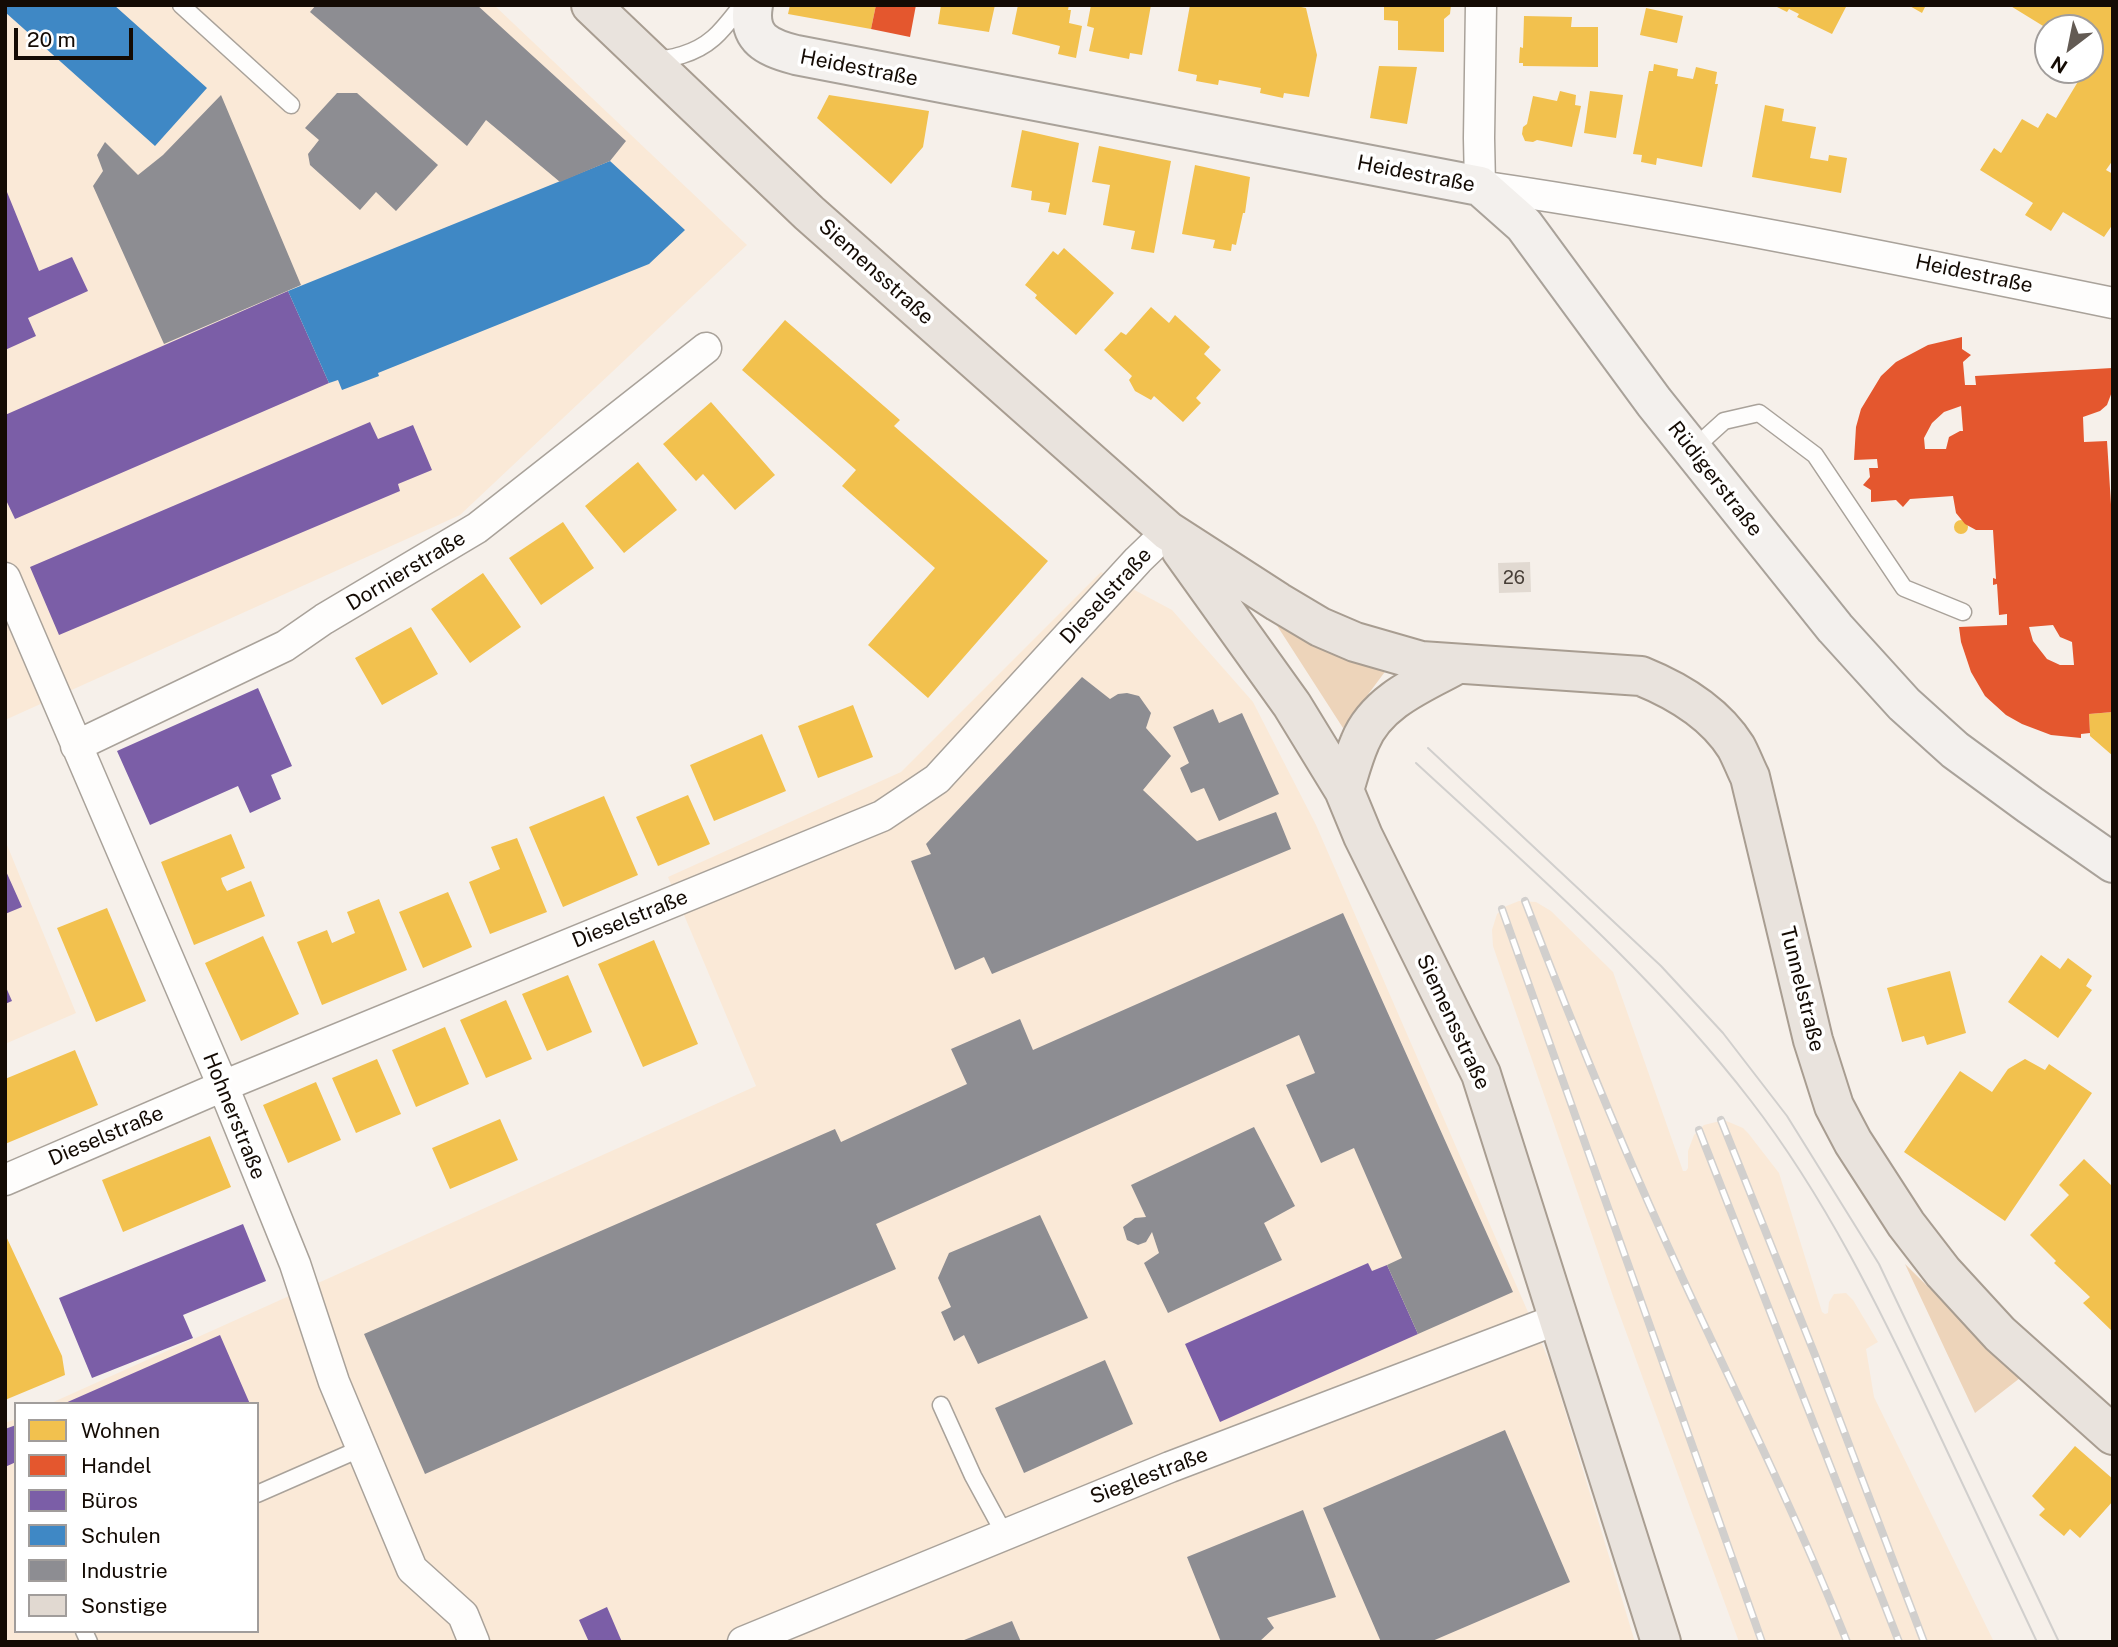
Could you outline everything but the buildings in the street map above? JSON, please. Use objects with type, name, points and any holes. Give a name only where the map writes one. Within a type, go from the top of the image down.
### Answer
[{"type":"main road","name":"Siemensstraße","points":[[591,5],[820,222],[1168,531],[1320,627],[1385,652],[1421,661],[1456,665]]},
{"type":"main road","name":"Siemensstraße","points":[[1168,531],[1292,705],[1345,790],[1363,836],[1481,1074],[1661,1642]]},
{"type":"main road","points":[[1345,790],[1360,740],[1380,712],[1407,690],[1456,665]]},
{"type":"main road","name":"Tunnelstraße","points":[[1456,665],[1641,676],[1668,687],[1697,705],[1725,734],[1736,748],[1749,777],[1813,1040],[1834,1106],[1853,1142],[1906,1224],[1942,1272],[2000,1334],[2113,1435]]},
{"type":"street","name":"Heidestraße","points":[[753,5],[757,37],[772,49],[796,55],[1480,186],[1860,251],[2113,303]]},
{"type":"street","points":[[1480,186],[1481,5]]},
{"type":"street","name":"Rüdigerstraße","points":[[1480,186],[1524,225],[1692,450],[1835,628],[1904,704],[1955,750],[2113,863]]},
{"type":"street","name":"Dornierstraße","points":[[76,746],[285,646],[324,619],[477,528],[706,348]]},
{"type":"street","name":"Dieselstraße","points":[[5,1180],[223,1086],[882,816],[937,779],[1168,531]]},
{"type":"street","name":"Hohnerstraße","points":[[5,578],[223,1086],[295,1264],[334,1382],[412,1569],[463,1615],[474,1642]]},
{"type":"street","name":"Sieglestraße","points":[[743,1642],[1170,1467],[1558,1319]]},
{"type":"lane","points":[[181,5],[291,106]]},
{"type":"lane","points":[[638,50],[660,59],[702,48],[714,40],[742,5]]},
{"type":"lane","points":[[1692,450],[1724,421],[1759,413],[1815,455],[1903,588],[1963,612]]},
{"type":"lane","points":[[941,1405],[973,1476],[1004,1534]]},
{"type":"lane","points":[[259,1493],[362,1448]]},
{"type":"shaded area","points":[[5,5],[494,5],[747,245],[460,515],[5,720]]},
{"type":"shaded area","points":[[1101,572],[1172,610],[1253,702],[1316,825],[1551,1365],[1635,1642],[5,1642],[5,1423],[14,1420],[14,1633],[259,1633],[259,1402],[53,1402],[756,1086],[668,877],[901,772]]},
{"type":"shaded area","points":[[1276,624],[1387,669],[1343,728]]},
{"type":"shaded area","points":[[5,840],[76,1013],[5,1044]]},
{"type":"shaded area","points":[[1519,901],[1536,902],[1551,911],[1613,972],[1683,1171],[1688,1168],[1688,1151],[1694,1135],[1704,1125],[1724,1120],[1743,1128],[1779,1173],[1822,1312],[1828,1313],[1829,1302],[1834,1294],[1846,1293],[1878,1342],[1866,1349],[1874,1397],[1994,1642],[1739,1642],[1614,1299],[1493,946],[1492,930],[1497,914],[1504,907]]},
{"type":"shaded area","points":[[1905,1264],[2020,1378],[1975,1413]]},
{"type":"tram line","points":[[1428,748],[1661,966],[1723,1033],[1787,1116],[1879,1264],[2059,1642]]},
{"type":"tram line","points":[[1416,763],[1633,967],[1714,1055],[1778,1138],[1827,1215],[1871,1295],[2037,1642]]},
{"type":"railway","points":[[1525,901],[1644,1192],[1790,1508],[1847,1642]]},
{"type":"railway","points":[[1502,909],[1762,1642]]},
{"type":"railway","points":[[1721,1120],[1815,1355],[1924,1642]]},
{"type":"railway","points":[[1699,1130],[1899,1642]]}]
